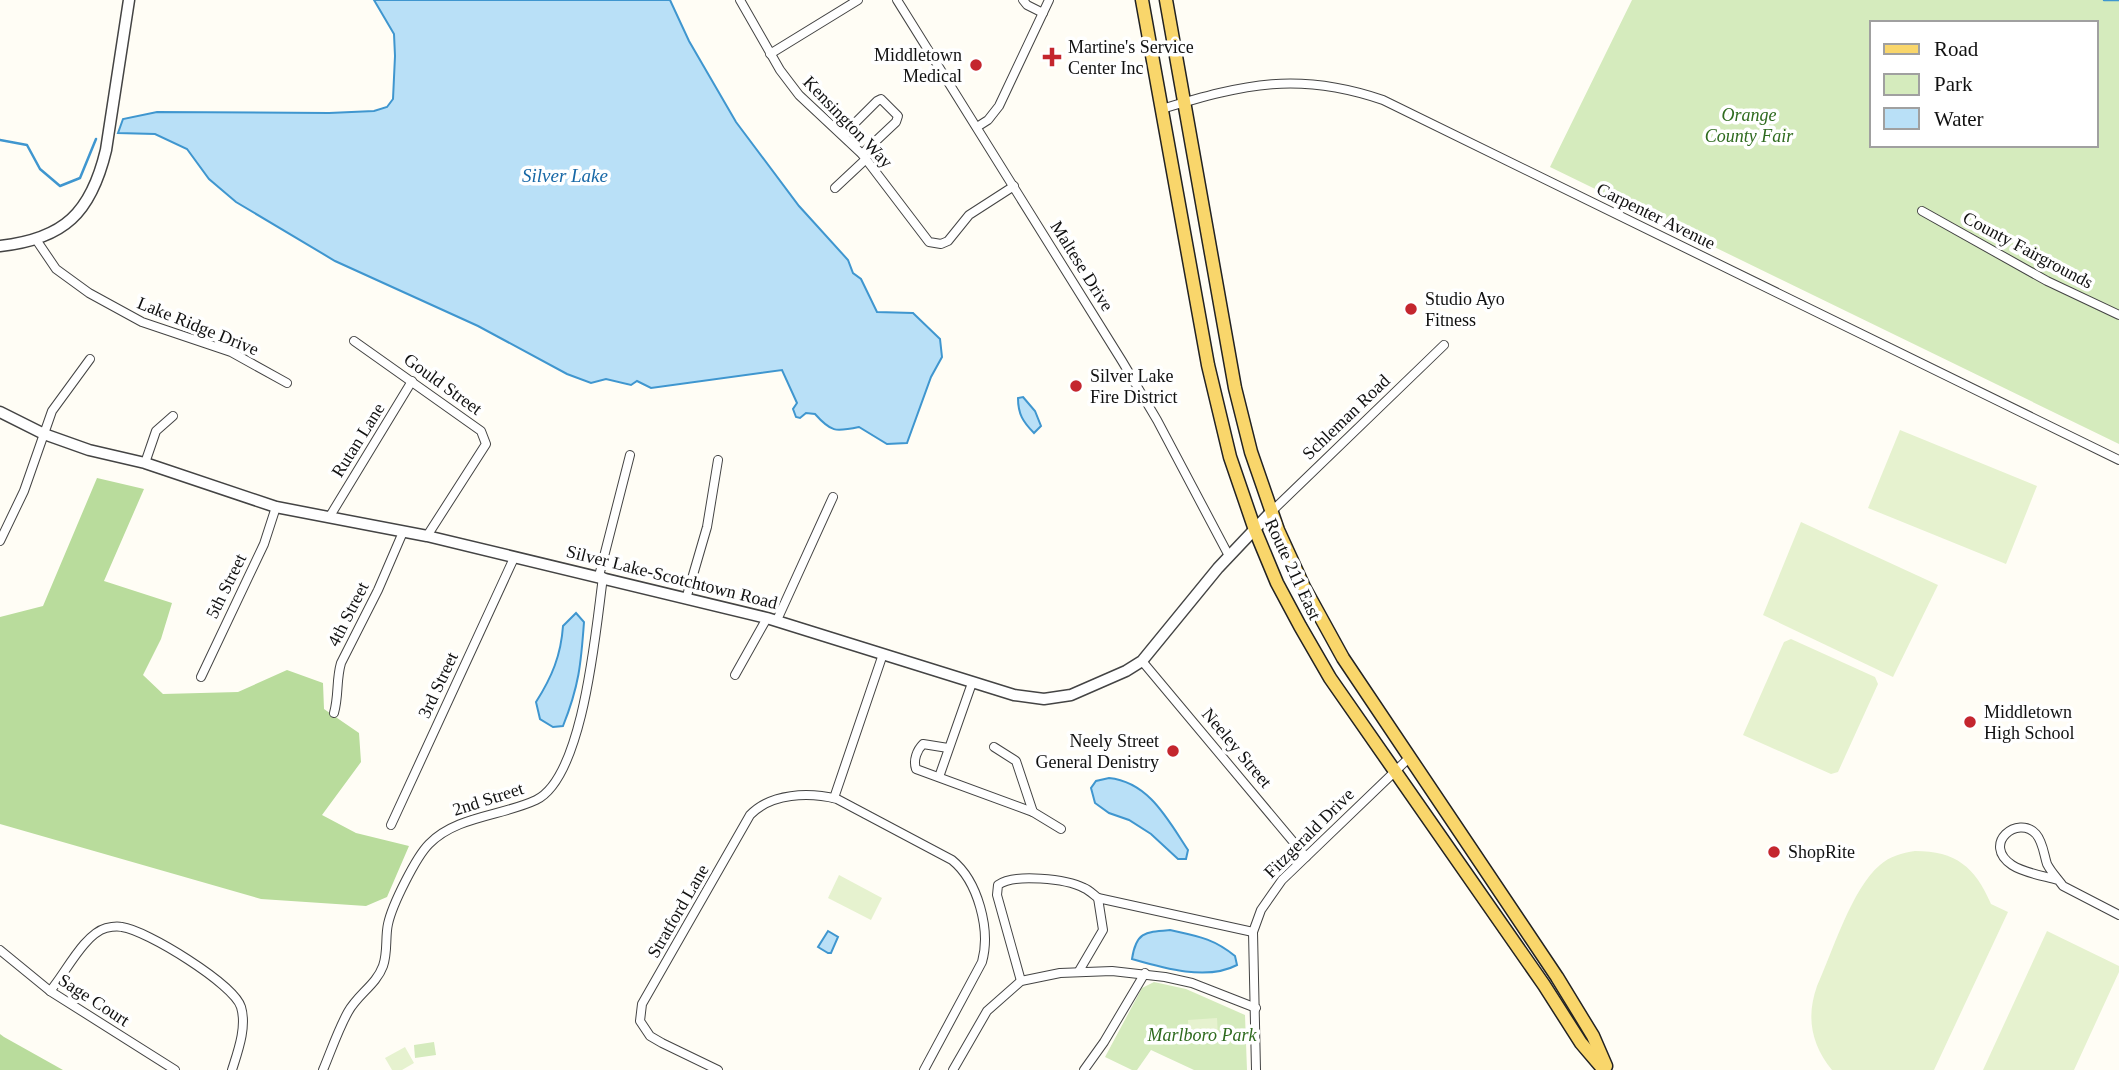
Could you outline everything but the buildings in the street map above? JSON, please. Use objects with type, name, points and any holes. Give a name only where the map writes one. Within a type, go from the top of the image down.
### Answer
[{"type":"main road","name":"Route 211 East","points":[[1142,0],[1215,399],[1236,479],[1255,530],[1306,638],[1358,720],[1544,985],[1581,1043],[1606,1070]]},
{"type":"main road","name":"Route 211 East","points":[[1166,0],[1235,388],[1251,452],[1271,512],[1299,578],[1329,635],[1557,976],[1593,1035],[1606,1070]]},
{"type":"street","points":[[0,246],[37,241],[60,229],[88,199],[101,169],[129,0]]},
{"type":"street","name":"Kensington Way","points":[[740,0],[770,54],[799,95],[864,157],[923,236],[933,244],[948,241],[969,215],[1014,186]]},
{"type":"street","points":[[770,54],[858,0]]},
{"type":"street","name":"Maltese Drive","points":[[897,0],[1150,408],[1228,556]]},
{"type":"street","points":[[1023,0],[1042,13]]},
{"type":"street","points":[[977,127],[988,120],[999,106],[1049,0]]},
{"type":"street","name":"Carpenter Avenue","points":[[1162,110],[1240,89],[1297,82],[1341,87],[1383,100],[2119,460]]},
{"type":"street","points":[[835,188],[896,122],[898,116],[881,99],[843,135]]},
{"type":"street","name":"County Fairgrounds","points":[[1922,211],[2047,281],[2119,315]]},
{"type":"street","name":"Lake Ridge Drive","points":[[37,241],[56,269],[89,293],[142,322],[231,352],[288,383]]},
{"type":"street","name":"Gould Street","points":[[355,341],[481,431],[486,444],[427,536]]},
{"type":"street","name":"Schleman Road","points":[[1271,512],[1444,345]]},
{"type":"street","points":[[0,541],[24,491],[52,411],[90,359]]},
{"type":"street","name":"Rutan Lane","points":[[330,516],[412,381]]},
{"type":"street","name":"Silver Lake-Scotchtown Road","points":[[0,412],[44,434],[89,450],[145,463],[276,507],[427,536],[772,619],[1024,698],[1053,699],[1089,688],[1142,660],[1228,556],[1271,512]]},
{"type":"street","points":[[145,463],[156,432],[173,416]]},
{"type":"street","name":"2nd Street","points":[[323,1070],[349,1010],[370,988],[384,964],[392,911],[421,854],[429,844],[449,829],[540,799],[552,786],[569,755],[583,714],[601,577],[631,456]]},
{"type":"street","points":[[686,600],[707,527],[718,460]]},
{"type":"street","points":[[735,675],[772,619],[833,497]]},
{"type":"street","name":"5th Street","points":[[201,677],[264,544],[276,507]]},
{"type":"street","name":"4th Street","points":[[334,713],[339,696],[338,674],[341,663],[378,590],[403,532]]},
{"type":"street","name":"3rd Street","points":[[391,825],[514,558]]},
{"type":"street","points":[[834,798],[883,654]]},
{"type":"street","name":"Neeley Street","points":[[1142,660],[1306,857]]},
{"type":"street","points":[[939,778],[972,683]]},
{"type":"street","points":[[948,748],[923,744],[918,749],[914,764],[916,769],[1034,812],[1060,829]]},
{"type":"street","points":[[994,747],[1016,761],[1034,812]]},
{"type":"street","name":"Fitzgerald Drive","points":[[1256,1070],[1252,932],[1261,909],[1270,893],[1409,757]]},
{"type":"street","name":"Stratford Lane","points":[[718,1070],[650,1035],[640,1021],[642,1004],[750,815],[774,799],[794,796],[834,798],[952,860],[964,870],[982,916],[986,948],[982,962],[924,1070]]},
{"type":"street","points":[[2058,880],[2013,867],[2002,856],[2000,842],[2005,833],[2028,828],[2036,834],[2048,867],[2058,880],[2063,887],[2119,915]]},
{"type":"street","points":[[1021,981],[999,909],[996,889],[998,885],[1012,878],[1027,877],[1084,887],[1098,898],[1252,932]]},
{"type":"street","points":[[1079,971],[1103,930],[1098,898]]},
{"type":"street","points":[[50,991],[91,936],[106,928],[123,927],[143,935],[209,974],[239,1002],[242,1009],[242,1029],[232,1070]]},
{"type":"street","name":"Sage Court","points":[[0,950],[50,991],[175,1070]]},
{"type":"street","points":[[954,1070],[987,1011],[1021,981],[1079,971],[1145,973],[1192,983],[1256,1009]]},
{"type":"street","points":[[1084,1070],[1145,973]]},
{"type":"green space","name":"Orange County Fair","points":[[1632,0],[2119,0],[2119,444],[1550,167]]},
{"type":"green space","points":[[1900,430],[2037,486],[2006,564],[1868,508]]},
{"type":"green space","points":[[97,478],[144,489],[104,581],[172,603],[161,639],[143,675],[163,694],[238,692],[287,670],[323,683],[324,709],[359,733],[361,762],[322,815],[356,833],[409,846],[387,897],[366,906],[261,899],[0,824],[0,617],[43,606]]},
{"type":"green space","points":[[1801,522],[1938,585],[1893,677],[1763,615]]},
{"type":"green space","points":[[1791,639],[1875,677],[1878,684],[1838,772],[1831,774],[1743,735],[1784,642]]},
{"type":"green space","points":[[1915,851],[1953,858],[1971,871],[1991,904],[2008,912],[1934,1070],[1832,1070],[1819,1050],[1812,1030],[1812,1009],[1817,986],[1852,905],[1870,875],[1888,859]]},
{"type":"green space","points":[[839,875],[882,898],[871,920],[828,898]]},
{"type":"green space","points":[[2047,931],[2119,966],[2119,972],[2074,1070],[1983,1070]]},
{"type":"green space","name":"Marlboro Park","points":[[1154,982],[1186,989],[1245,1015],[1247,1070],[1194,1070],[1151,1050],[1137,1070],[1105,1057],[1142,988]]},
{"type":"green space","points":[[1217,1018],[1218,1036],[1189,1038],[1188,1020]]},
{"type":"green space","points":[[0,1034],[4,1037],[63,1070],[0,1070]]},
{"type":"green space","points":[[434,1042],[436,1055],[415,1058],[414,1045]]},
{"type":"green space","points":[[405,1047],[414,1063],[402,1070],[392,1070],[385,1058]]},
{"type":"water","name":"Silver Lake","points":[[374,0],[670,0],[689,41],[736,122],[799,206],[848,260],[877,312],[913,313],[940,339],[942,357],[931,377],[907,443],[887,444],[859,427],[834,429],[815,414],[806,413],[800,418],[796,417],[793,409],[797,403],[782,370],[651,388],[637,381],[631,385],[606,379],[591,383],[567,374],[478,326],[335,261],[236,202],[209,179],[187,149],[155,134],[118,133],[123,119],[157,112],[329,113],[374,111],[387,107],[393,99],[394,34]]},
{"type":"water","points":[[1023,397],[1035,411],[1041,426],[1034,433],[1020,413],[1018,398]]},
{"type":"water","points":[[576,613],[584,622],[578,675],[563,726],[553,727],[540,719],[536,702],[555,666],[563,626]]},
{"type":"water","points":[[1109,778],[1135,787],[1156,804],[1188,850],[1186,859],[1178,859],[1151,834],[1095,803],[1091,788],[1096,781]]},
{"type":"water","points":[[1170,930],[1212,941],[1235,956],[1237,965],[1225,970],[1199,973],[1132,959],[1139,938],[1148,933]]},
{"type":"water","points":[[828,931],[838,937],[831,953],[818,947]]},
{"type":"waterway","points":[[2104,0],[2119,0]]},
{"type":"waterway","points":[[0,140],[27,145],[40,169],[60,186],[80,178],[96,139]]},
{"type":"place","name":"Martine's Service Center Inc","points":[[1052,57]]},
{"type":"place","name":"Middletown Medical","points":[[976,65]]},
{"type":"place","name":"Studio Ayo Fitness","points":[[1411,309]]},
{"type":"place","name":"Silver Lake Fire District","points":[[1076,386]]},
{"type":"place","name":"Middletown High School","points":[[1970,722]]},
{"type":"place","name":"Neely Street General Denistry","points":[[1173,751]]},
{"type":"place","name":"ShopRite","points":[[1774,852]]}]
